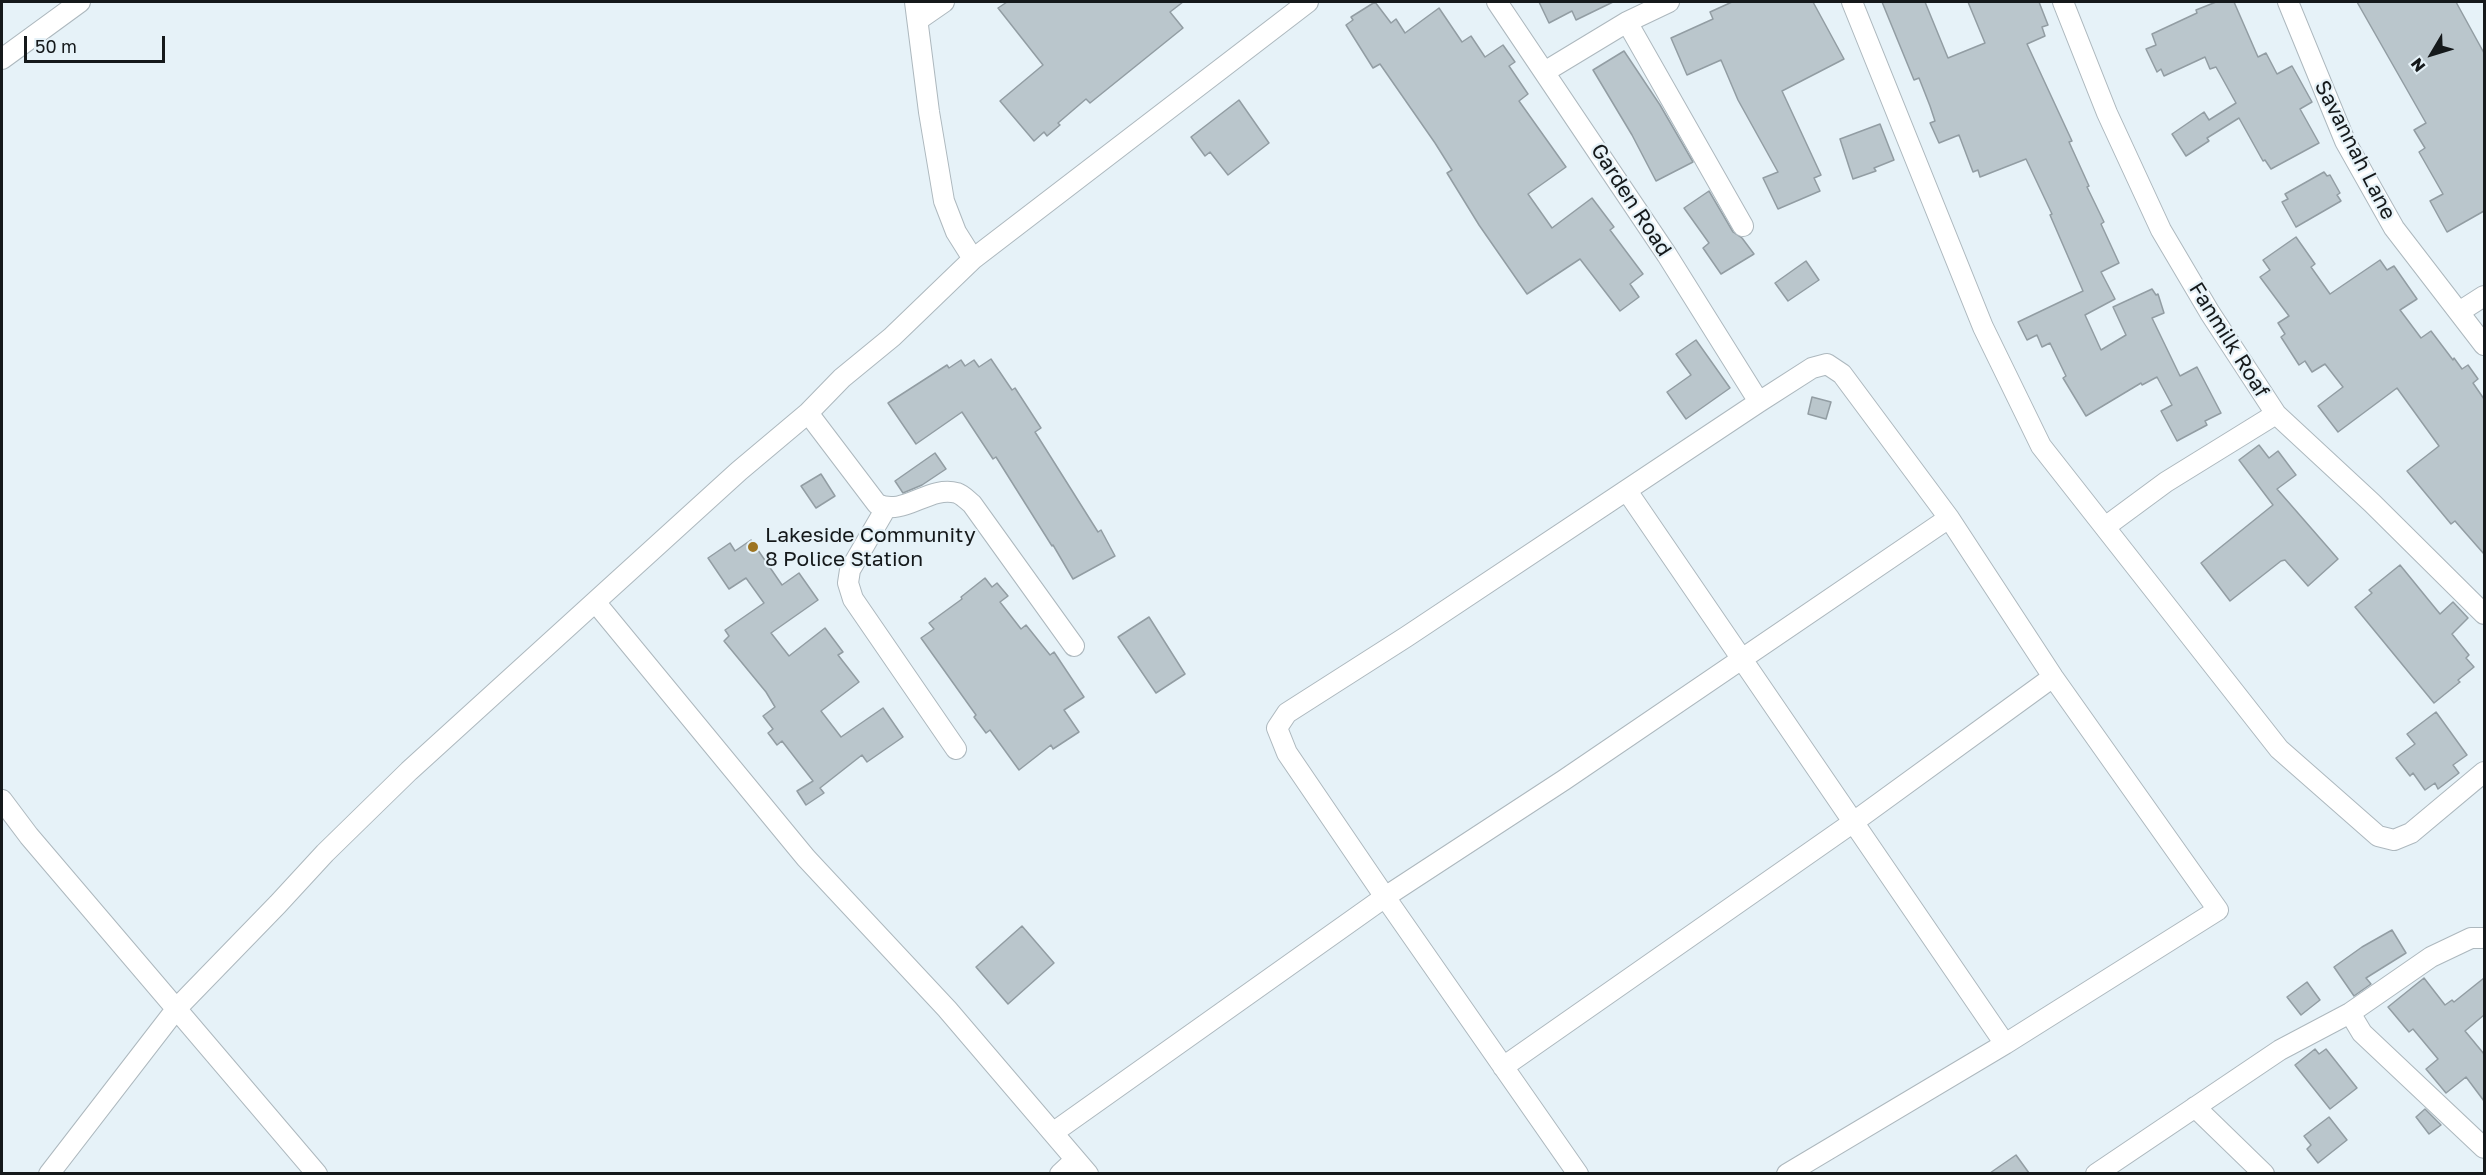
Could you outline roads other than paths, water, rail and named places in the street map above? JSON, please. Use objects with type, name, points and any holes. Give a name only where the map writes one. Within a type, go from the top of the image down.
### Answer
[{"type":"street","points":[[2,58],[80,2]]},
{"type":"street","points":[[944,2],[916,11],[929,112],[944,201],[956,232],[973,259]]},
{"type":"street","points":[[49,1173],[177,1008],[325,853],[503,684],[596,603],[739,471],[808,413],[842,378],[892,337],[973,259],[1308,2]]},
{"type":"street","name":"Garden Road","points":[[1497,2],[1546,71],[1667,255],[1758,402]]},
{"type":"street","points":[[1546,71],[1628,22],[1669,2]]},
{"type":"street","points":[[1852,2],[1983,327],[2041,446],[2278,749],[2379,836],[2394,840],[2411,833],[2484,772]]},
{"type":"street","name":"Fanmilk Roaf","points":[[2063,2],[2107,113],[2161,230],[2210,313],[2276,414],[2372,503],[2484,614]]},
{"type":"street","name":"Savannah Lane","points":[[2288,2],[2345,141],[2394,228],[2484,345]]},
{"type":"street","points":[[1628,22],[1743,226]]},
{"type":"street","points":[[2459,312],[2484,296]]},
{"type":"street","points":[[1578,1173],[1384,897],[1287,753],[1278,728],[1287,713],[1627,491],[1758,402],[1812,368],[1827,364],[1842,374],[1949,518],[2053,677],[2218,910],[2005,1044],[1787,1173]]},
{"type":"street","points":[[808,413],[877,504],[886,508],[895,508],[942,493],[956,493],[972,504],[1074,646]]},
{"type":"street","points":[[2105,527],[2166,482],[2276,414]]},
{"type":"street","points":[[1627,491],[1855,821],[2005,1044]]},
{"type":"street","points":[[886,508],[850,570],[848,583],[853,599],[956,749]]},
{"type":"street","points":[[1054,1132],[1384,897],[1564,780],[1949,518]]},
{"type":"street","points":[[596,603],[806,858],[948,1009],[1082,1167],[1060,1173]]},
{"type":"street","points":[[1503,1067],[1855,821],[2053,677]]},
{"type":"street","points":[[2,800],[29,836],[317,1173]]},
{"type":"street","points":[[2096,1173],[2280,1050],[2350,1013],[2431,957],[2471,938],[2484,938]]},
{"type":"street","points":[[2350,1013],[2362,1033],[2484,1148]]},
{"type":"street","points":[[2195,1107],[2264,1173]]},
{"type":"place","name":"Lakeside Community 8 Police Station","points":[[753,547]]}]
